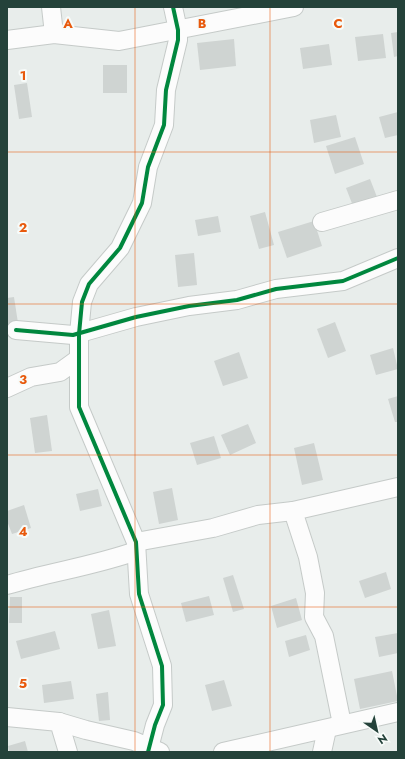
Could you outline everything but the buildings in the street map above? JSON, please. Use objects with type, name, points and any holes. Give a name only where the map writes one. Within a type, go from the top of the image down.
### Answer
[{"type":"street","points":[[51,7],[54,34]]},
{"type":"street","points":[[7,717],[60,722],[86,730],[134,741],[152,750],[163,705],[164,697],[160,659],[146,621],[139,594],[136,546],[79,407],[78,359],[82,302],[89,284],[122,246],[142,203],[148,167],[164,125],[164,101],[178,30],[173,7]]},
{"type":"street","points":[[7,40],[54,34],[119,41],[294,7]]},
{"type":"street","points":[[322,222],[398,200]]},
{"type":"street","points":[[16,330],[73,335],[79,334],[136,317],[189,306],[237,300],[276,290],[330,284],[343,281],[398,258]]},
{"type":"street","points":[[7,388],[31,377],[60,372],[78,359]]},
{"type":"street","points":[[7,585],[42,574],[100,562],[136,546],[213,528],[258,515],[293,511],[398,487]]},
{"type":"street","points":[[293,511],[308,557],[315,593],[314,617],[322,630],[334,727],[322,752]]},
{"type":"street","points":[[223,752],[398,712]]},
{"type":"street","points":[[60,722],[68,752]]},
{"type":"cycle path","points":[[148,752],[155,725],[163,705],[162,666],[139,594],[136,542],[79,407],[79,334],[82,302],[89,284],[120,248],[142,203],[148,167],[164,125],[166,90],[178,40],[178,30],[173,7]]},
{"type":"cycle path","points":[[16,330],[73,335],[136,317],[189,306],[237,300],[276,289],[343,281],[398,258]]}]
